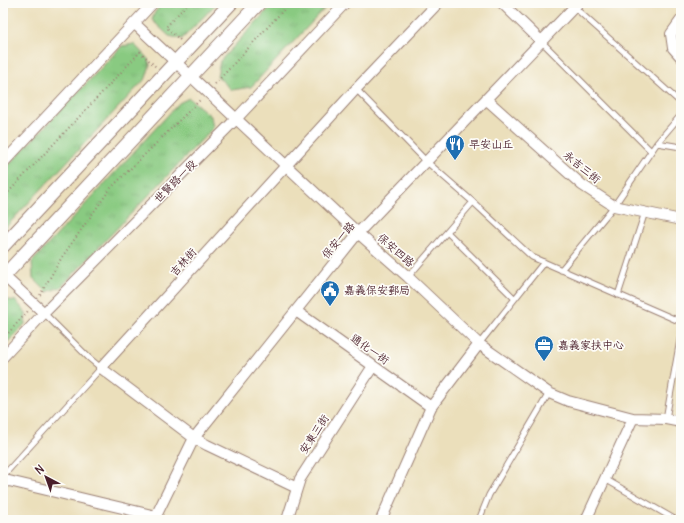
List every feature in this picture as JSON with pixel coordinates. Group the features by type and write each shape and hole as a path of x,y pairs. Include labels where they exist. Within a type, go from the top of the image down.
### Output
{"street":[{"path":"3,163 153,3"},
{"path":"3,246 231,3"},
{"path":"44,313 4,276 259,3"},
{"name":"世賢路一段","path":"3,357 44,313 236,119 344,3"},
{"name":"吉林街","path":"102,368 356,89 438,3"},
{"path":"502,3 541,41"},
{"name":"保安一路","path":"155,518 194,438 358,233 576,5"},
{"path":"681,20 671,34 673,48 681,57"},
{"name":"保安四路","path":"134,23 479,344 549,393 568,401 633,418 666,419 681,422"},
{"name":"永吉三街","path":"486,99 582,185 614,206 681,220"},
{"name":"通化一街","path":"296,311 431,407"},
{"path":"381,520 431,407 479,344"},
{"name":"安東三街","path":"287,520 300,479 373,366"},
{"path":"102,368 194,438 297,488"},
{"path":"586,520 633,418"},
{"path":"3,482 9,481 155,518"}],"lane":[{"path":"576,5 681,103"},
{"path":"541,41 651,151"},
{"path":"356,89 427,162 473,202 532,257 681,322"},
{"path":"560,270 614,206 651,151 681,116"},
{"path":"657,143 681,147"},
{"path":"408,277 473,202"},
{"path":"618,295 644,212"},
{"path":"447,232 514,298"},
{"path":"479,344 544,262"},
{"path":"3,476 102,368 89,358 44,313"},
{"path":"666,419 681,334"},
{"path":"479,520 489,495 549,393"},
{"path":"605,479 676,520"}],"path":[{"path":"182,42 166,27 188,3"},
{"path":"219,80 290,3"},
{"path":"3,198 140,52 156,67"},
{"path":"46,287 62,257 110,189 196,104"},
{"path":"3,338 26,313"}],"green space":[{"path":"163,3 217,3 182,39 169,36 152,20 155,12"},
{"path":"274,3 330,3 251,87 232,90 217,76 220,61"},
{"path":"134,44 148,59 150,65 146,78 3,230 3,171 122,46"},
{"path":"189,98 211,116 213,128 61,287 47,292 33,278 32,262 179,103"},
{"path":"3,299 16,301 26,313 25,324 3,347"}],"place":[{"name":"早安山丘","path":"455,161"},
{"name":"嘉義保安郵局","path":"330,307"},
{"name":"嘉義家扶中心","path":"544,362"}]}
